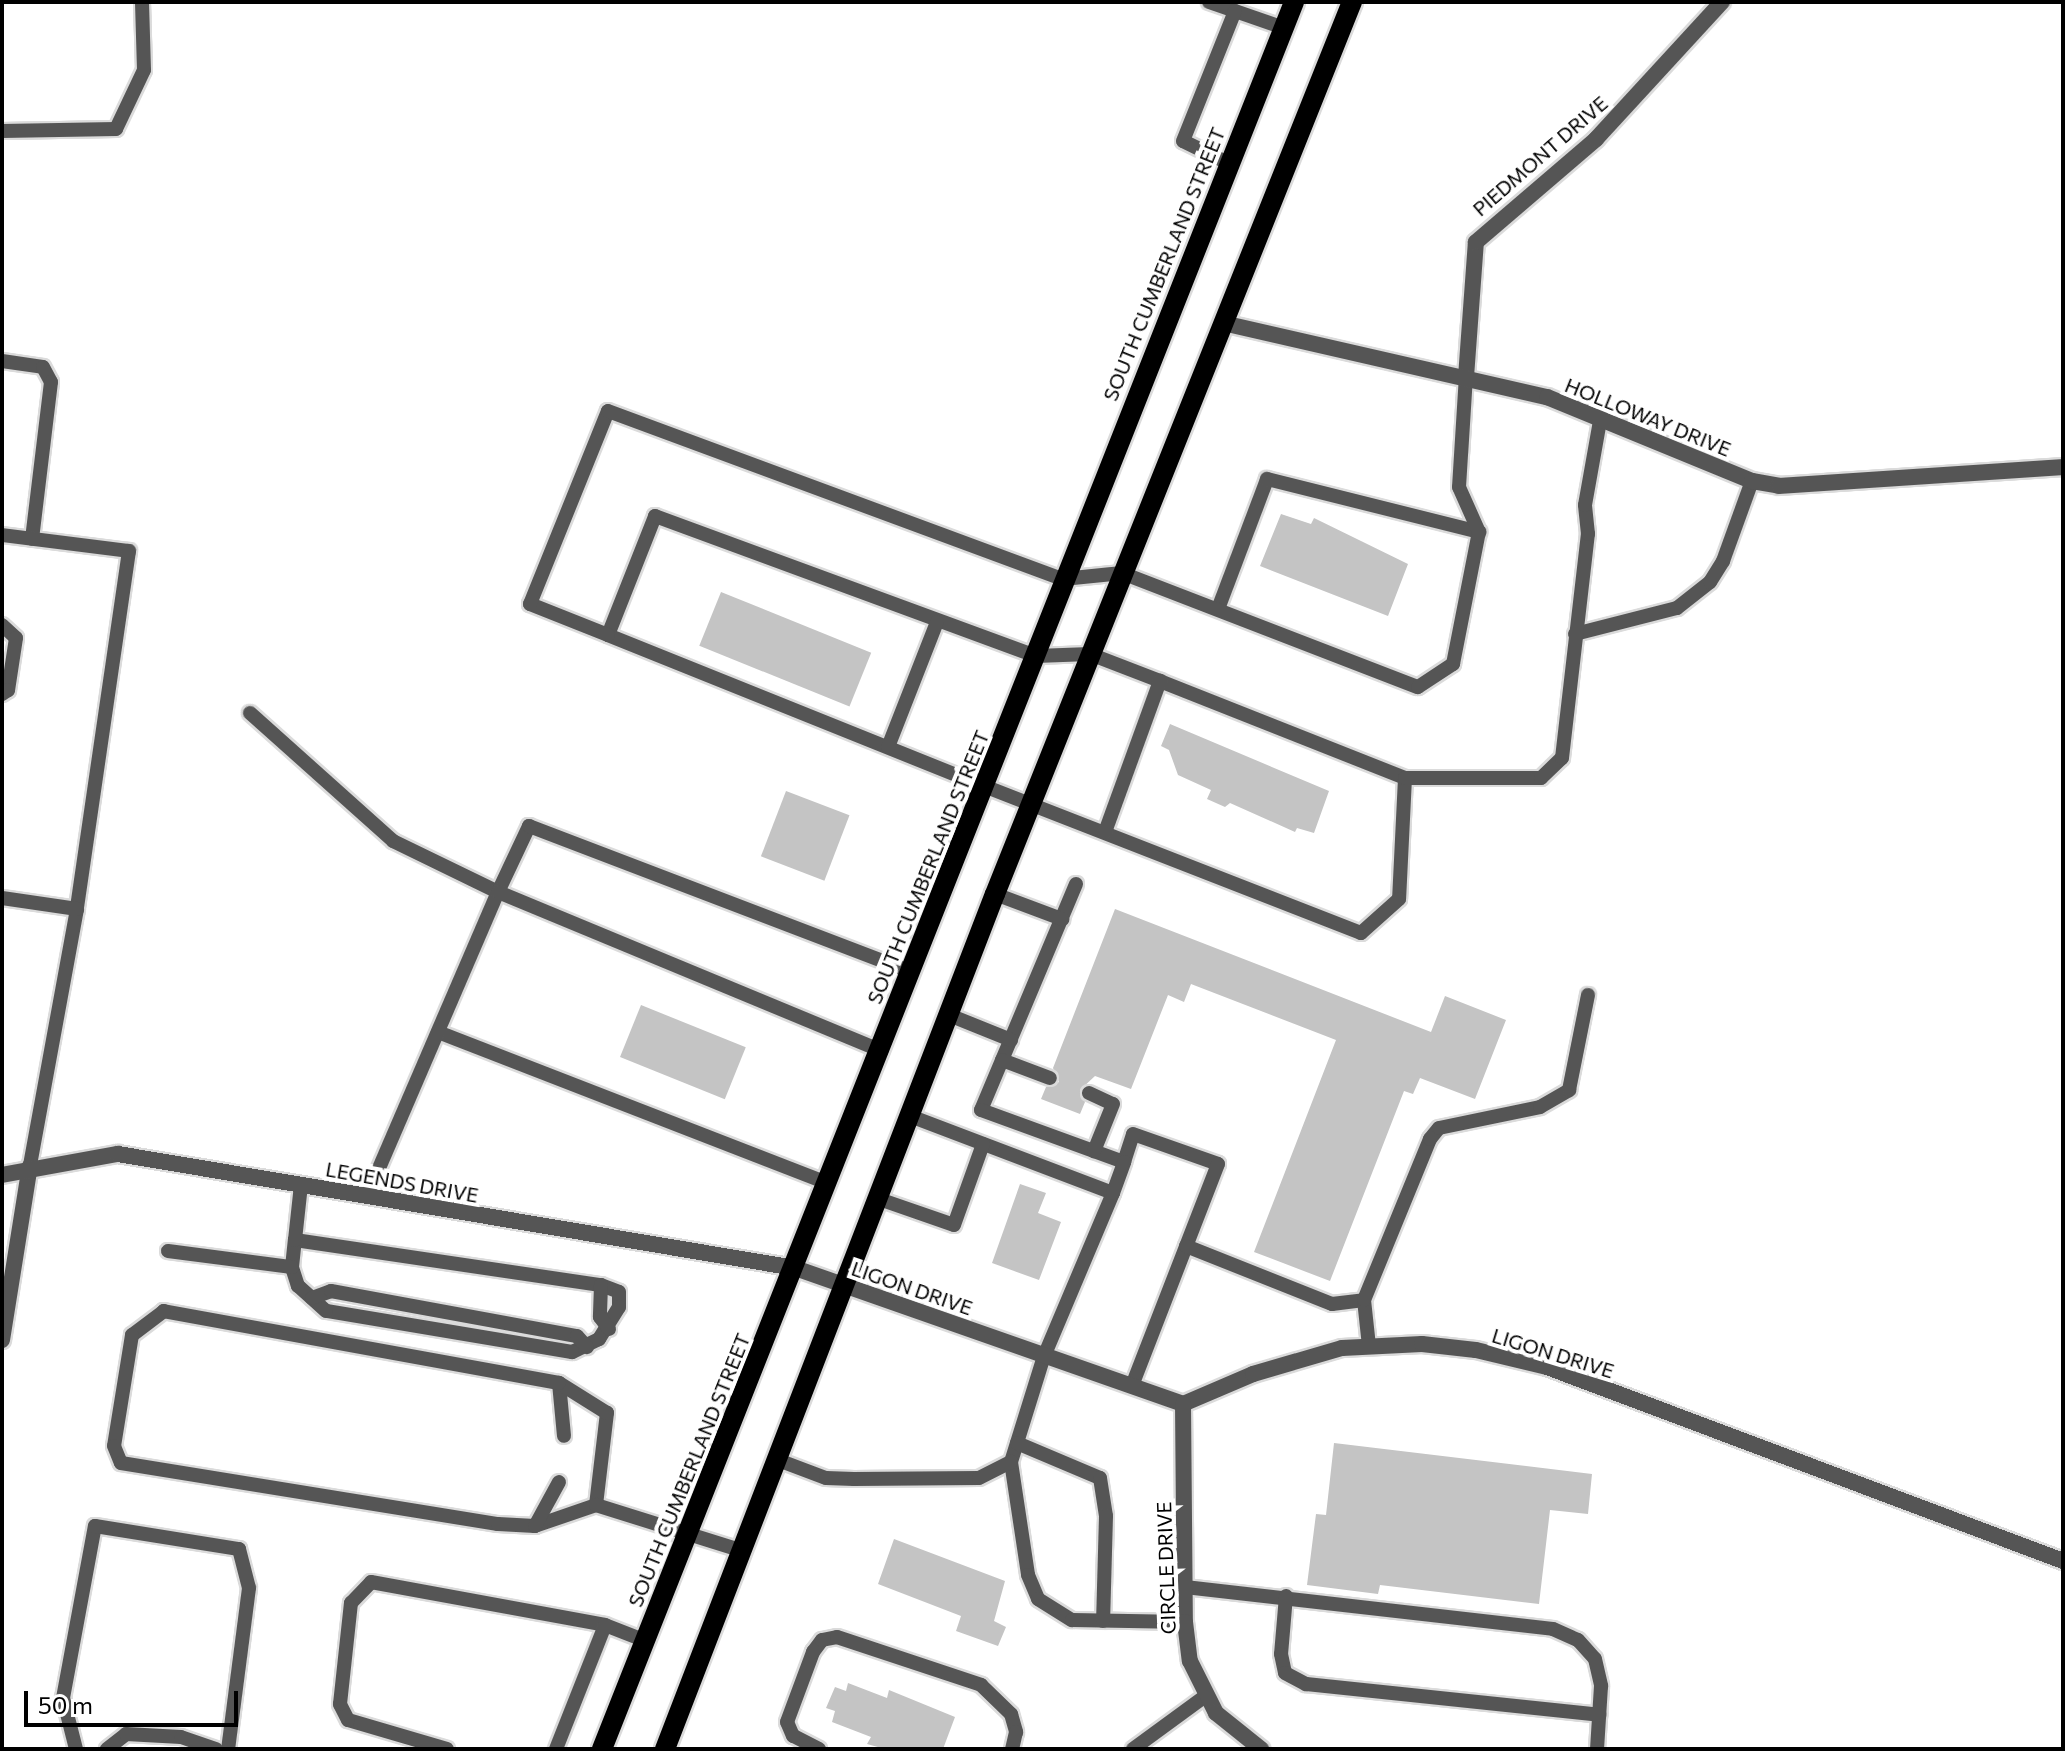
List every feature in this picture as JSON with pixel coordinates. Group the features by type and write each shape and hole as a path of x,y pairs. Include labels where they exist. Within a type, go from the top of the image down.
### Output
{"main road":[{"name":"SOUTH CUMBERLAND STREET","path":"602,1749 691,1534 986,787 1063,579 1294,2"},
{"path":"665,1749 995,894 1352,2"}],"street":[{"name":"PIEDMONT DRIVE","path":"1466,377 1476,242 1523,196 1596,139 1722,2"},
{"name":"HOLLOWAY DRIVE","path":"1223,323 1466,377 1601,415 1752,481 1834,485 2063,467"},
{"name":"LEGENDS DRIVE","path":"2,1175 30,1166 118,1154 795,1268"},
{"path":"2,1340 30,1166"},
{"name":"LIGON DRIVE","path":"795,1268 1183,1404 1296,1360 1369,1346 1436,1345 1547,1367 2063,1561"},
{"name":"CIRCLE DRIVE","path":"1183,1404 1185,1622 1190,1661 1204,1697 1230,1729 1261,1749"}],"lane":[{"path":"2,131 116,129 144,70 142,2"},
{"path":"1209,2 1284,28"},
{"path":"1230,164 1183,141 1235,11"},
{"path":"2,361 43,367 51,382 32,539"},
{"path":"1405,778 1399,899 1361,933 530,604 608,411 1063,579 1122,573 1418,687 1453,664 1479,532 1459,487 1466,377"},
{"path":"608,635 655,516 1036,656 1090,654 1405,778 1541,778 1562,758 1588,534 1585,505 1601,415"},
{"path":"1218,609 1267,479 1479,532"},
{"path":"1575,634 1677,608 1710,582 1723,561 1752,481"},
{"path":"2,535 129,551 77,909 30,1166"},
{"path":"888,747 937,622"},
{"path":"2,625 16,638 8,690 2,694"},
{"path":"1105,832 1160,681"},
{"path":"250,713 393,841 498,892 881,1051"},
{"path":"367,1196 529,826 912,972"},
{"path":"1076,884 981,1110 1124,1162"},
{"path":"995,894 1062,919"},
{"path":"2,898 77,909"},
{"path":"1369,1346 1364,1300 1430,1139 1439,1128 1540,1107 1569,1090 1588,995"},
{"path":"949,1015 1011,1040"},
{"path":"438,1032 828,1183"},
{"path":"1002,1060 1050,1078"},
{"path":"1089,1093 1113,1104 1094,1151"},
{"path":"910,1116 1113,1193"},
{"path":"1132,1386 1218,1164 1133,1134 1113,1193 1044,1356 1011,1462 1028,1575 1038,1599 1072,1620 1185,1622"},
{"path":"879,1199 954,1225 983,1144"},
{"path":"295,1240 601,1285 619,1292 609,1329 587,1347 572,1352 326,1311 298,1286 292,1267 301,1185"},
{"path":"1186,1246 1332,1304 1364,1300"},
{"path":"168,1251 292,1267"},
{"path":"596,1505 607,1413 559,1383 164,1311 132,1335 114,1446 121,1463 535,1526 596,1505 743,1551"},
{"path":"559,1383 564,1436"},
{"path":"1017,1443 1100,1478 1106,1516 1103,1621"},
{"path":"778,1460 826,1478 854,1479 979,1478 1011,1462"},
{"path":"535,1526 559,1482"},
{"path":"76,1749 63,1698 95,1526 239,1549 249,1588 228,1749"},
{"path":"447,1749 348,1720 340,1704 351,1603 371,1582 605,1625 646,1641"},
{"path":"1185,1587 1286,1596 1553,1629 1578,1640 1595,1659 1599,1715 1597,1749"},
{"path":"1286,1596 1281,1654 1285,1673 1306,1684 1599,1715"},
{"path":"556,1749 605,1625"},
{"path":"819,1749 793,1736 787,1722 813,1652 822,1640 837,1637 981,1685 1007,1705 1016,1732 1012,1749"},
{"path":"1133,1749 1204,1697"},
{"path":"107,1749 126,1734 181,1737 216,1749"}],"building":[{"path":"1281,514 1311,524 1314,518 1408,564 1388,616 1260,566"},
{"path":"721,592 871,653 849,706 699,646"},
{"path":"1170,724 1329,791 1314,833 1297,828 1295,832 1230,803 1225,807 1207,799 1211,790 1178,775 1169,750 1161,746"},
{"path":"786,791 849,815 824,881 761,856"},
{"path":"1115,909 1431,1032 1445,996 1506,1020 1475,1099 1420,1078 1413,1094 1404,1091 1330,1281 1254,1252 1336,1040 1191,984 1184,1002 1168,995 1131,1089 1095,1076 1080,1090 1085,1102 1080,1114 1041,1099 1046,1087 1059,1082 1053,1068"},
{"path":"641,1005 746,1047 725,1099 620,1057"},
{"path":"1020,1184 1046,1193 1038,1213 1061,1222 1039,1280 992,1263"},
{"path":"1334,1443 1592,1474 1588,1514 1550,1510 1539,1604 1380,1585 1378,1594 1307,1585 1316,1514 1326,1515"},
{"path":"894,1539 1005,1581 994,1621 1006,1627 998,1646 956,1631 961,1616 878,1584"},
{"path":"848,1683 887,1698 889,1690 955,1717 943,1749 885,1749 867,1744 871,1737 832,1722 835,1711 826,1708 835,1687 846,1691"}]}
